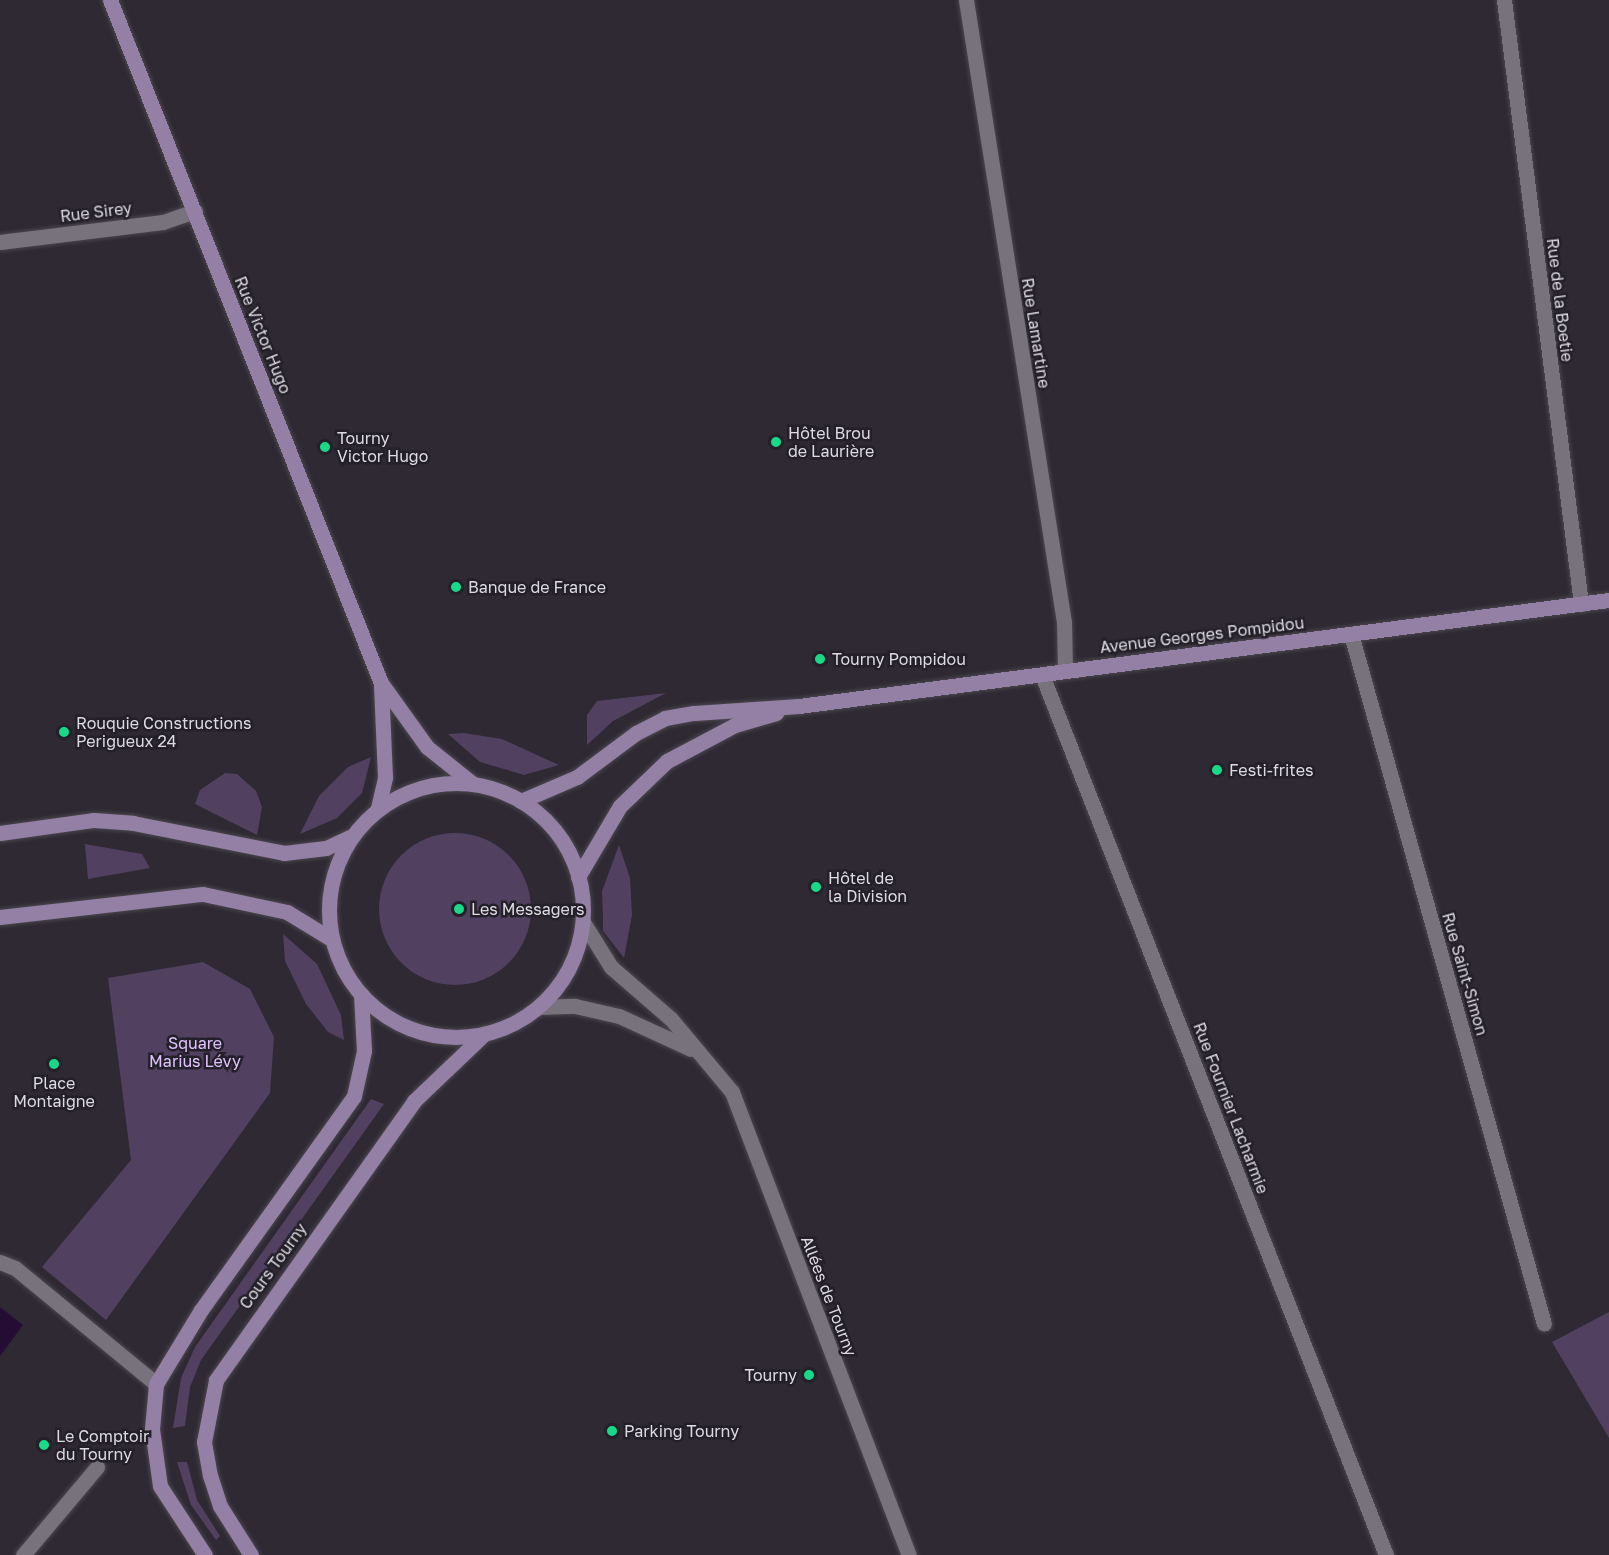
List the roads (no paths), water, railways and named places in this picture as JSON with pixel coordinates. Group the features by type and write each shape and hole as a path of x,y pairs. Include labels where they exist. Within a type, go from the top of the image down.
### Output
{"main road":[{"name":"Rue Victor Hugo","path":"110,0 381,683 428,747 472,783"},
{"name":"Avenue Georges Pompidou","path":"521,801 568,782 665,718 799,706 1609,600"},
{"name":"Rue Victor Hugo","path":"378,808 385,777 381,683"},
{"name":"Avenue Georges Pompidou","path":"579,877 620,806 667,761 735,725 799,706"},
{"path":"0,833 94,820 133,823 284,853 326,848 350,837 378,808 406,792 439,783 472,783 521,801 553,827 579,877 583,922 560,983 538,1007 484,1034 446,1037 414,1030 361,994 331,939 330,886 350,837"},
{"path":"0,917 203,894 280,909 331,939"},
{"name":"Cours Tourny","path":"205,1555 160,1486 152,1429 156,1384 201,1310 354,1096 364,1051 361,994"},
{"name":"Cours Tourny","path":"251,1555 220,1506 210,1476 204,1442 216,1380 414,1101 484,1034"}],"street":[{"name":"Rue Lamartine","path":"966,0 1064,622 1065,671"},
{"name":"Rue de la Boetie","path":"1504,0 1581,604"},
{"name":"Rue Sirey","path":"0,242 163,222 195,211"},
{"name":"Rue Saint-Simon","path":"1352,634 1544,1324"},
{"name":"Rue Fournier Lacharmie","path":"1042,675 1386,1555"},
{"name":"Allées de Tourny","path":"583,922 611,967 671,1019 732,1092 909,1555"},
{"name":"Allées de Tourny","path":"538,1007 575,1006 619,1016 704,1057"},
{"path":"0,1262 15,1268 156,1384"},
{"path":"23,1555 97,1467"}],"place":[{"name":"Hôtel Brou de Laurière","path":"776,442"},
{"name":"Tourny Victor Hugo","path":"325,447"},
{"name":"Banque de France","path":"456,587"},
{"name":"Tourny Pompidou","path":"820,659"},
{"name":"Rouquie Constructions Perigueux 24","path":"64,732"},
{"name":"Festi-frites","path":"1217,770"},
{"name":"Hôtel de la Division","path":"816,887"},
{"name":"Les Messagers","path":"459,909"},
{"name":"Place Montaigne","path":"54,1064"},
{"name":"Tourny","path":"809,1375"},
{"name":"Parking Tourny","path":"612,1431"},
{"name":"Le Comptoir du Tourny","path":"44,1445"}],"park label":[{"name":"Square Marius Lévy","path":"195,1052"}]}
